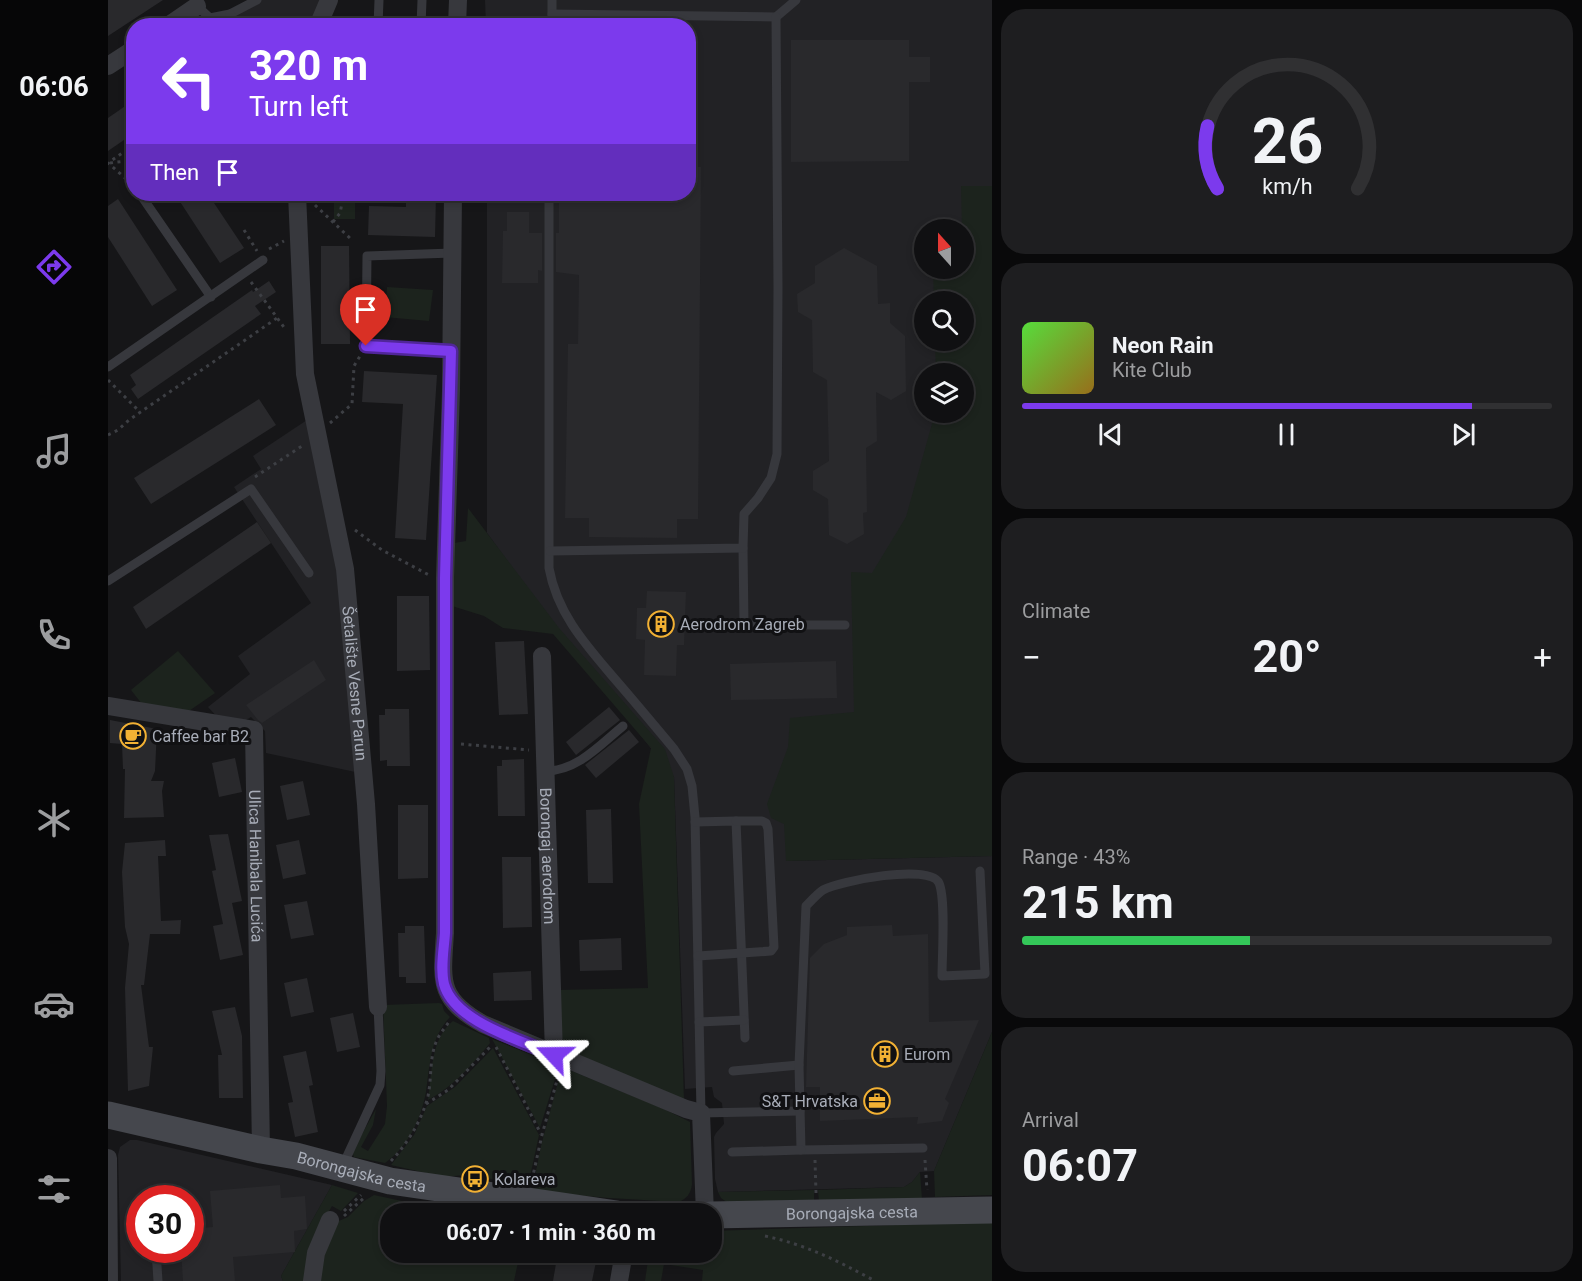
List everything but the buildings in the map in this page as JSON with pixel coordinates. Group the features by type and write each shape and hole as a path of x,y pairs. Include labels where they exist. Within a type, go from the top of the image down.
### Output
{"street":[{"path":"321,18 329,0"},
{"path":"457,18 458,0"},
{"path":"180,18 197,6"},
{"path":"108,66 126,54"},
{"name":"Šetalište Vesne Parun","path":"304,201 300,233 305,374 345,569 360,729 378,1007"},
{"path":"453,201 445,578 444,984 458,1007 483,1024 686,1109 701,1113 705,1203"},
{"name":"Borongaj aerodrom","path":"542,656 559,1057"},
{"name":"Ulica Hanibala Lucića","path":"108,706 254,730 261,1150"},
{"name":"Borongajska cesta","path":"108,1115 296,1156 390,1181 538,1203"},
{"path":"108,1158 109,1281"},
{"name":"Borongajska cesta","path":"722,1215 992,1210"},
{"path":"312,1281 316,1253 337,1216"},
{"path":"620,1281 622,1263"}],"lane":[{"path":"197,6 210,18 230,14 257,0"},
{"path":"378,18 379,0"},
{"path":"421,18 422,0"},
{"path":"552,0 552,18"},
{"path":"552,14 776,17 796,0"},
{"path":"230,14 232,18"},
{"path":"776,17 777,454 771,478 744,514 744,625 844,625"},
{"path":"145,201 211,297"},
{"path":"549,201 549,568 552,587 576,633 674,749 687,769 692,786 695,822 701,1113 801,1111"},
{"path":"451,351 366,346 367,256 452,253"},
{"path":"108,367 245,274 261,257"},
{"path":"108,581 251,489 309,573"},
{"path":"550,551 743,548"},
{"path":"546,771 559,771 577,763 623,726"},
{"path":"736,821 745,1038"},
{"path":"695,822 762,821 766,823 774,946 771,951 698,956"},
{"path":"801,1150 799,1065 806,906 822,891 849,880 921,873 939,883 942,903 942,976 985,974 980,871"},
{"name":"Šetalište Vesne Parun","path":"341,1168 380,1084 378,1007"},
{"path":"699,1022 744,1020"},
{"path":"734,1071 799,1065"},
{"path":"732,1152 923,1148"},
{"path":"157,1263 158,1281"}],"path":[{"path":"108,163 126,151"},
{"path":"108,163 126,161"},
{"path":"108,163 126,178"},
{"path":"309,201 353,241"},
{"path":"333,222 340,213 343,201"},
{"path":"244,230 261,257 300,233"},
{"path":"245,274 305,355"},
{"path":"108,435 278,318"},
{"path":"108,380 140,412"},
{"path":"335,515 382,550 431,576 445,578"},
{"path":"444,742 545,751"},
{"path":"386,1166 405,1146 424,1105 428,1096 436,1041 458,1007"},
{"path":"424,1105 448,1090 494,1044 542,1135"},
{"path":"531,1184 560,1067 559,1057"},
{"path":"923,1148 927,1191"},
{"path":"815,1150 817,1197"},
{"path":"337,1216 346,1216 364,1198 366,1189"},
{"path":"337,1216 359,1197"},
{"path":"749,1214 751,1227 755,1234 796,1243 847,1265 875,1281"}],"shaded area":[{"path":"253,0 324,0 315,18 231,18 229,12"},
{"path":"485,0 992,0 992,807 786,861 992,856 992,1032 934,1171 920,1172 912,1182 904,1187 718,1192 715,1179 714,1137 724,1124 722,1103 714,1097 712,1087 685,1089 674,777 574,652 487,533 487,201 696,201 696,18 486,18"},
{"path":"961,186 992,186 992,856 786,861 784,824 771,818 767,804 788,747 790,718 854,712 851,572 872,573 906,517 932,423 974,423 974,363 936,363 935,351 974,351 974,291 934,291 933,279 974,279 974,219 962,219"},
{"path":"334,201 355,201 355,219 334,219"},
{"path":"387,287 433,290 429,321 385,317"},
{"path":"310,418 340,565 360,773 266,753 265,731 251,717 241,723 220,720 208,707 250,674 238,656 311,603 234,487 261,469 253,456"},
{"path":"468,508 559,628 665,749 674,777 684,1101 567,1053 563,1047 557,990 648,988 639,804 651,748 553,634 503,628 484,616 452,606 454,543 466,541"},
{"path":"178,651 215,693 186,713 142,704 131,690"},
{"path":"439,1003 450,1017 443,1025 435,1043 424,1102 412,1132 407,1141 385,1163 354,1157 352,1152 376,1109 373,1125 361,1147 368,1151 385,1124 387,1106 383,1005"},
{"path":"453,1021 489,1038 490,1043 454,1082 428,1100 436,1047 445,1029"},
{"path":"992,1032 992,1195 935,1197 934,1171"},
{"path":"492,1039 559,1066 540,1128"},
{"path":"493,1048 539,1135 527,1191 492,1179 465,1175 443,1177 391,1165 414,1135 427,1106 455,1087"},
{"path":"562,1067 662,1108 690,1122 692,1184 690,1193 686,1197 678,1202 532,1191 541,1146"},
{"path":"130,1140 137,1140 332,1185 281,1276 283,1281 121,1281 118,1155 120,1147"},
{"path":"920,1172 922,1199 819,1202 818,1190 904,1187 912,1182"},
{"path":"332,1185 358,1193 341,1211 332,1206 320,1226 307,1281 283,1281 281,1276"},
{"path":"814,1190 814,1201 728,1203 721,1198 718,1192"},
{"path":"374,1195 411,1203 380,1203 380,1263 518,1263 514,1281 318,1281 319,1270 334,1223 348,1217 364,1201"},
{"path":"992,1222 992,1281 702,1281 703,1270 664,1264 661,1281 645,1281 648,1263 722,1263 722,1231"}],"place":[{"name":"Aerodrom Zagreb","path":"661,624"},
{"name":"Caffee bar B2","path":"133,736"},
{"name":"Eurom","path":"885,1054"},
{"name":"S&T Hrvatska","path":"877,1101"},
{"name":"Kolareva","path":"475,1179"}],"route":[{"path":"366,346 451,351 445,578 444,984 453,1003 464,1013 483,1024 554,1055"}]}
